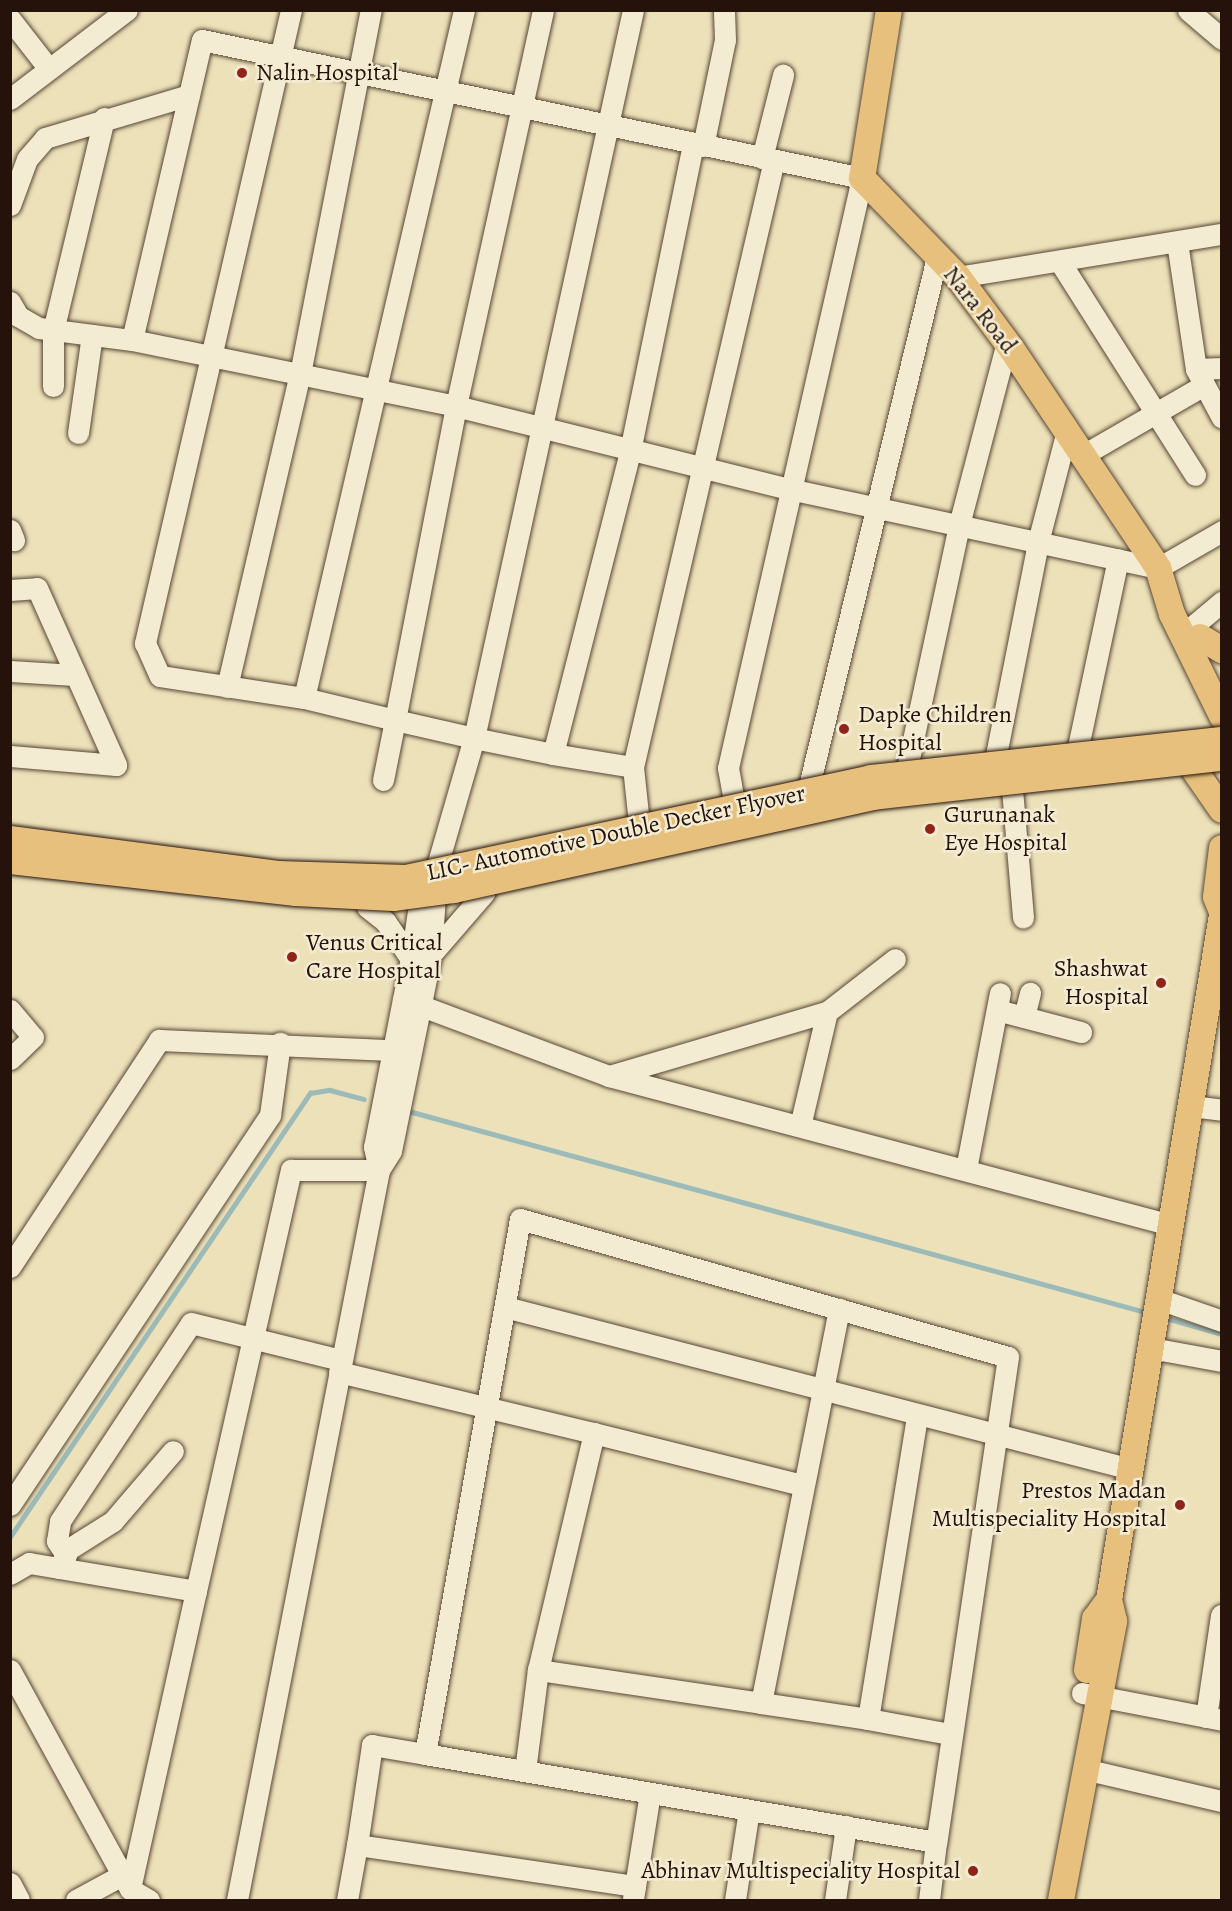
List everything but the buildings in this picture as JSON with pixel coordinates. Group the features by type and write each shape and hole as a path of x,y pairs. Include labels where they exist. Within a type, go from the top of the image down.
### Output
{"main road":[{"path":"862,178 889,10"},
{"name":"Nara Road","path":"862,178 958,277 1007,342 1158,568 1170,598"},
{"path":"1170,598 1205,637 1221,677"},
{"path":"1170,598 1172,615 1221,716"},
{"path":"10,833 259,865 426,868 808,786 907,768 996,755 1221,734"},
{"name":"LIC- Automotive Double Decker Flyover","path":"10,839 278,874 406,878 871,778 1221,740"},
{"name":"LIC- Automotive Double Decker Flyover","path":"10,861 296,893 393,898 454,890 873,797 1221,758"},
{"path":"10,867 367,907 428,902 484,893 740,836 916,800 1221,768"},
{"path":"1195,771 1221,810"},
{"path":"1048,1900 1090,1695 1114,1621 1109,1600 1221,913 1216,897 1221,848"},
{"path":"1060,1900 1084,1769 1090,1695"}],"street":[{"path":"10,99 127,10"},
{"path":"291,10 145,643 160,676 304,698 474,738 633,767"},
{"path":"227,687 300,374 370,10"},
{"path":"304,698 378,392 464,10"},
{"path":"383,780 456,406 543,10"},
{"path":"237,1900 379,1170 391,1151 428,902 426,868 474,738 545,430 633,10"},
{"path":"554,754 630,451 698,145 725,40 724,10"},
{"path":"1189,11 1220,31"},
{"path":"10,19 49,69"},
{"path":"132,340 202,40 862,178 794,490 729,768 740,836"},
{"path":"639,823 633,767 706,466 783,75"},
{"path":"10,205 27,159 45,138 104,118 189,95"},
{"path":"53,386 53,331 104,118"},
{"path":"958,277 1221,234"},
{"path":"1177,242 1200,377 1221,418"},
{"path":"808,786 880,508 937,257"},
{"path":"1060,262 1195,476"},
{"path":"10,302 18,316 53,331 132,340 378,392 456,406 630,451 706,466 794,490 1158,568 1219,539"},
{"path":"78,433 92,335"},
{"path":"907,768 959,525 1007,342"},
{"path":"1083,455 1156,413 1200,377 1221,368"},
{"path":"996,755 1038,542 1066,431"},
{"path":"1078,747 1118,559"},
{"path":"10,590 37,588 116,765 10,756"},
{"path":"1205,637 1221,602"},
{"path":"10,671 75,675"},
{"path":"1011,789 1023,918"},
{"path":"421,956 484,893"},
{"path":"367,907 421,956"},
{"path":"609,1076 827,1012 895,960"},
{"path":"1024,1017 1030,993"},
{"path":"966,1169 999,1001 1024,1017 1081,1032"},
{"path":"379,1170 374,1147 392,1050 412,1004"},
{"path":"412,1004 609,1076 1171,1225"},
{"path":"10,1010 33,1037 10,1059"},
{"path":"800,1126 827,1012"},
{"path":"10,1267 159,1040 280,1043 392,1050"},
{"path":"10,1505 270,1115 280,1043"},
{"path":"1191,1106 1221,1110"},
{"path":"126,1882 196,1591 291,1170 379,1170"},
{"path":"425,1754 520,1219 1008,1357 950,1734 929,1900"},
{"path":"1159,1300 1221,1321"},
{"path":"504,1307 996,1438 1131,1469"},
{"path":"761,1703 820,1391 839,1309"},
{"path":"62,1560 57,1541 60,1521 191,1323 200,1321 253,1342 487,1407 802,1485"},
{"path":"1153,1339 1221,1361"},
{"path":"868,1719 917,1417"},
{"path":"525,1771 538,1670 594,1433"},
{"path":"62,1560 113,1521 173,1451"},
{"path":"10,1574 29,1563 62,1560 196,1591"},
{"path":"1090,1695 1214,1718 1221,1614"},
{"path":"10,1670 126,1882 149,1900"},
{"path":"538,1670 868,1719 950,1734"},
{"path":"347,1900 372,1745 936,1842"},
{"path":"1084,1769 1221,1801"},
{"path":"357,1845 634,1893 650,1793"},
{"path":"735,1900 748,1810"},
{"path":"835,1900 846,1826"},
{"path":"76,1900 126,1882"},
{"path":"10,1883 19,1900"}],"waterway":[{"path":"10,1537 310,1093 330,1090 364,1099"},
{"path":"405,1110 1149,1313"},
{"path":"1163,1317 1222,1334"}],"railway":[{"path":"10,844 338,885 417,881 883,780 1222,744"}],"place":[{"name":"Nalin Hospital","path":"242,73"},
{"name":"Dapke Children Hospital","path":"844,729"},
{"name":"Gurunanak Eye Hospital","path":"930,829"},
{"name":"Venus Critical Care Hospital","path":"292,957"},
{"name":"Shashwat Hospital","path":"1161,983"},
{"name":"Prestos Madan Multispeciality Hospital","path":"1180,1505"},
{"name":"Abhinav Multispeciality Hospital","path":"973,1871"}]}
